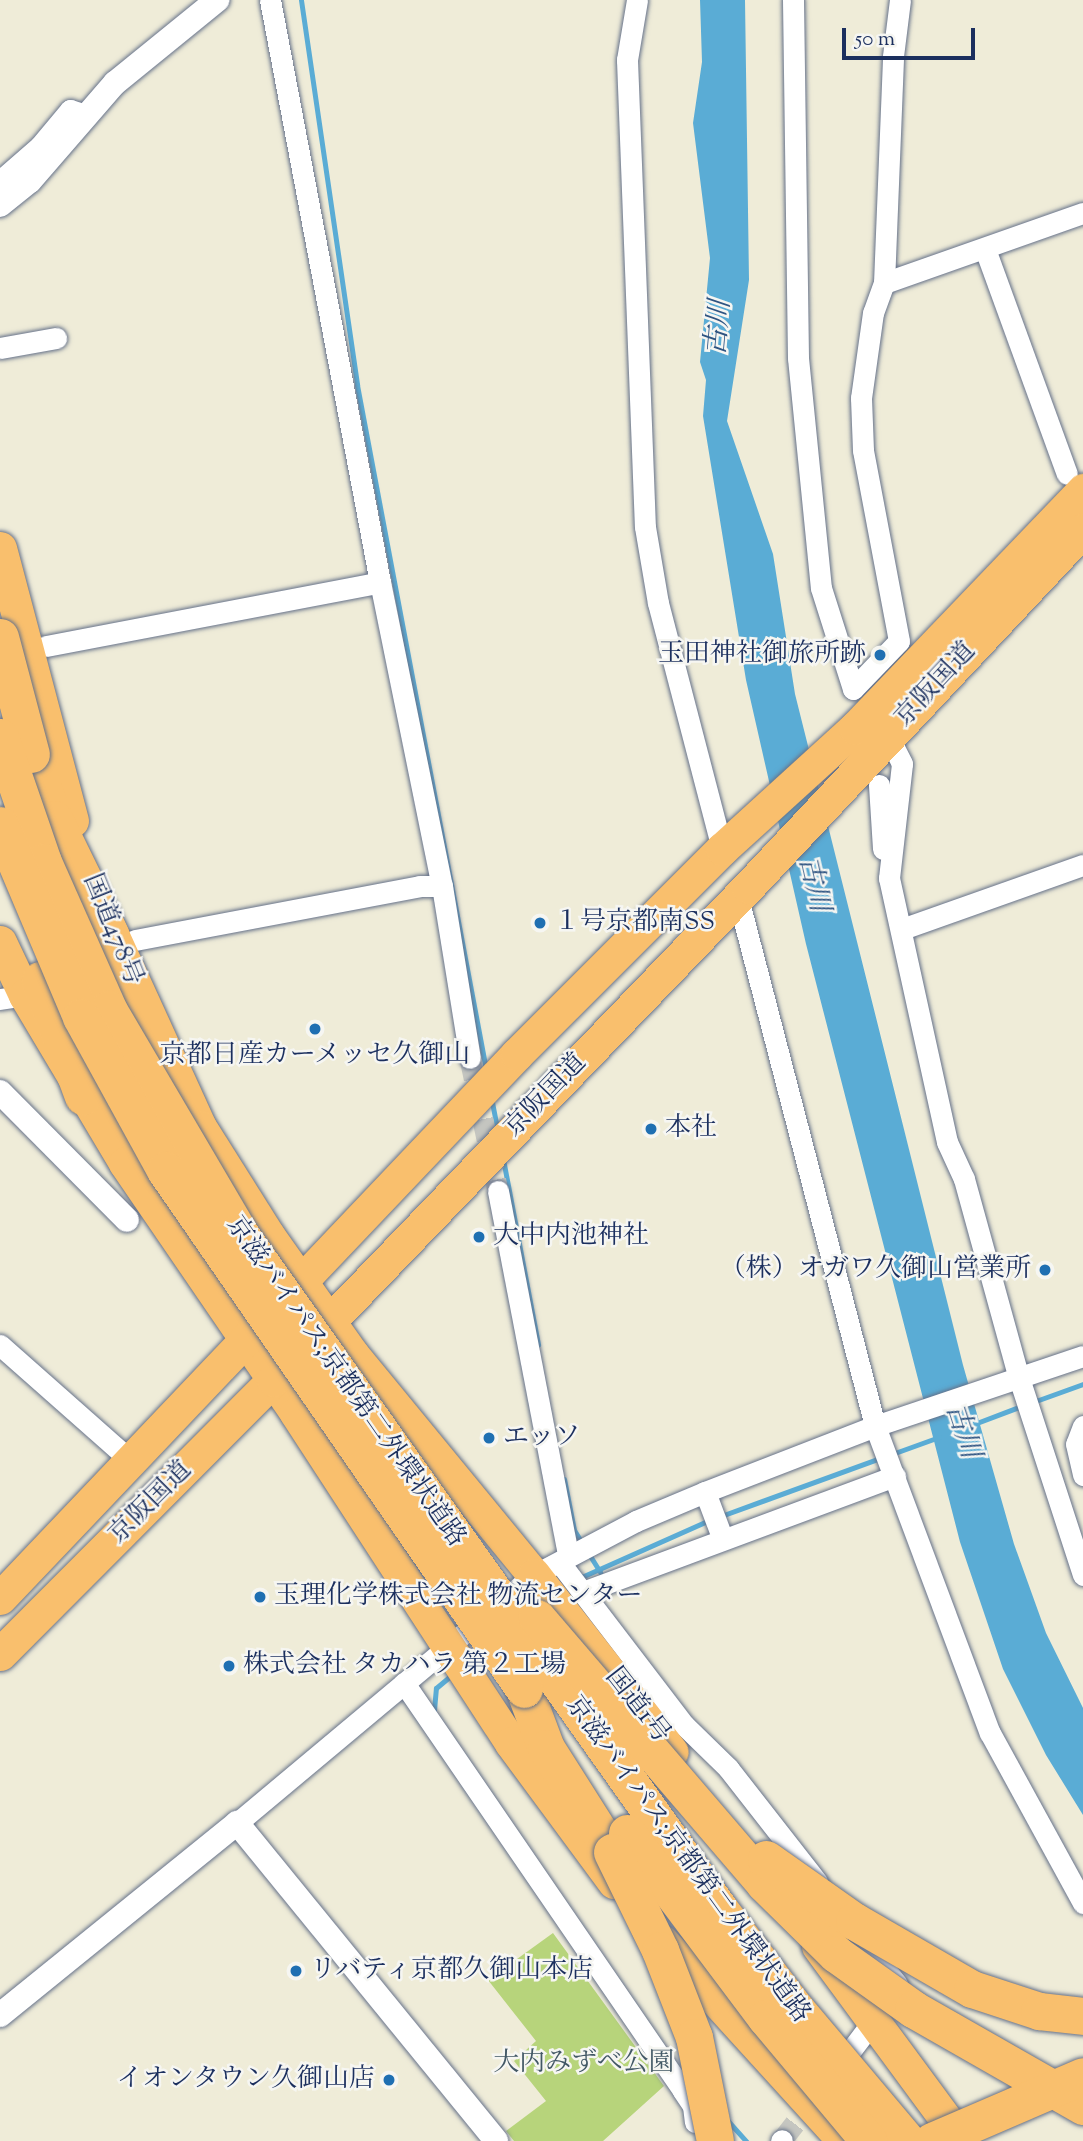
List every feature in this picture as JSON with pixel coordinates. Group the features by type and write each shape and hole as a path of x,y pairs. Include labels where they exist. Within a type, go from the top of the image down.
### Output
{"highway":[{"name":"京阪国道","path":"0,1598 300,1281 728,844 855,728 934,644 1075,482"},
{"name":"京阪国道","path":"0,1654 273,1380 317,1326 468,1176 743,892 871,773 888,736 1083,530"},
{"name":"国道478号","path":"0,548 38,655 69,814 200,1127 300,1281"},
{"path":"0,637 32,754 54,820 123,938"},
{"name":"京滋バイパス;京都第二外環状道路","path":"0,737 43,862 108,1009 191,1157 317,1326 720,1910 790,2002 907,2141"},
{"name":"京滋バイパス;京都第二外環状道路","path":"0,825 81,1017 165,1170 524,1689 705,1938 869,2141"},
{"path":"0,877 22,991"},
{"path":"0,942 22,991 83,1096 273,1380 447,1648 617,1886 696,1984 844,2141"},
{"name":"国道1号","path":"300,1281 317,1326 554,1565 779,1892 962,2141"},
{"path":"317,1326 655,1756 764,1883 836,1954 913,2009 1083,2106"},
{"path":"524,1689 546,1748 577,1793 634,1894 693,2011 737,2141"},
{"path":"655,1756 761,1856 897,1948 1004,2002 1083,2017"},
{"path":"634,1894 694,2037 715,2141"},
{"path":"932,2141 1083,2076"}],"street":[{"path":"0,205 30,180 86,115 146,55 217,0"},
{"path":"270,0 380,582 442,886 470,1058"},
{"path":"637,0 627,60 645,527 658,603 728,844"},
{"path":"793,0 799,358 822,575 821,588 853,689 899,641"},
{"path":"899,641 863,450 864,359 884,283 892,56 900,0"},
{"path":"0,181 40,146 69,110 86,115"},
{"path":"884,283 1083,213"},
{"path":"985,249 1075,482"},
{"path":"0,348 55,338"},
{"path":"822,575 834,585 855,678"},
{"path":"38,655 122,646 121,632 380,582"},
{"path":"899,641 934,644"},
{"path":"888,736 902,764 889,878"},
{"path":"871,773 885,827 883,862 902,929 947,1142 964,1179 1016,1379 1083,1575"},
{"path":"902,929 1083,866"},
{"path":"123,938 195,918 205,928 420,886 442,886"},
{"path":"743,892 895,1476 990,1733 1083,1903"},
{"path":"0,1092 127,1220"},
{"path":"468,1176 486,1189 510,1246"},
{"path":"498,1191 510,1246 554,1565 583,1592 684,1725 728,1768 899,1987 893,1994"},
{"path":"0,1345 130,1460"},
{"path":"0,2015 447,1648 554,1565 705,1492 880,1425 1083,1356"},
{"path":"1083,1426 1076,1444 1083,1475"},
{"path":"583,1592 722,1537 895,1476"},
{"path":"705,1492 722,1537"},
{"path":"404,1683 693,2106 697,2141"},
{"path":"237,1823 496,2141"},
{"path":"839,2066 867,2029"}],"green space":[{"name":"大内みずべ公園","path":"553,1933 664,2086 603,2141 514,2141 506,2131 546,2101 514,2061 536,2041 488,1980"}],"water":[{"name":"古川","path":"700,0 745,0 749,280 727,421 773,554 795,694 963,1365 1014,1544 1046,1633 1083,1708 1083,1815 1046,1755 1003,1669 960,1542 806,944 746,680 703,416 706,380 700,362 710,258 693,123 702,62"}],"waterway":[{"path":"301,0 357,385 486,1070"},
{"path":"491,1097 497,1129"},
{"path":"503,1159 538,1345"},
{"path":"1033,1402 1083,1384"},
{"name":"古川","path":"974,1424 1024,1405"},
{"name":"古川","path":"892,1454 939,1437"},
{"path":"721,1516 883,1457"},
{"path":"564,1479 574,1530 582,1543"},
{"path":"577,1579 712,1519"},
{"path":"587,1551 600,1572"},
{"path":"434,1710 436,1688 454,1673"},
{"path":"728,2121 746,2141"}],"tunnel":[{"path":"470,1058 498,1191"},
{"path":"782,2140 817,2095"}],"place":[{"name":"玉田神社御旅所跡","path":"880,655"},
{"name":"１号京都南SS","path":"540,923"},
{"name":"京都日産カーメッセ久御山","path":"315,1029"},
{"name":"本社","path":"651,1129"},
{"name":"大中内池神社","path":"479,1237"},
{"name":"（株）オガワ久御山営業所","path":"1045,1270"},
{"name":"エッソ","path":"489,1438"},
{"name":"玉理化学株式会社 物流センター","path":"260,1597"},
{"name":"株式会社 タカハラ 第２工場","path":"229,1666"},
{"name":"リバティ京都久御山本店","path":"296,1971"},
{"name":"イオンタウン久御山店","path":"389,2080"}]}
